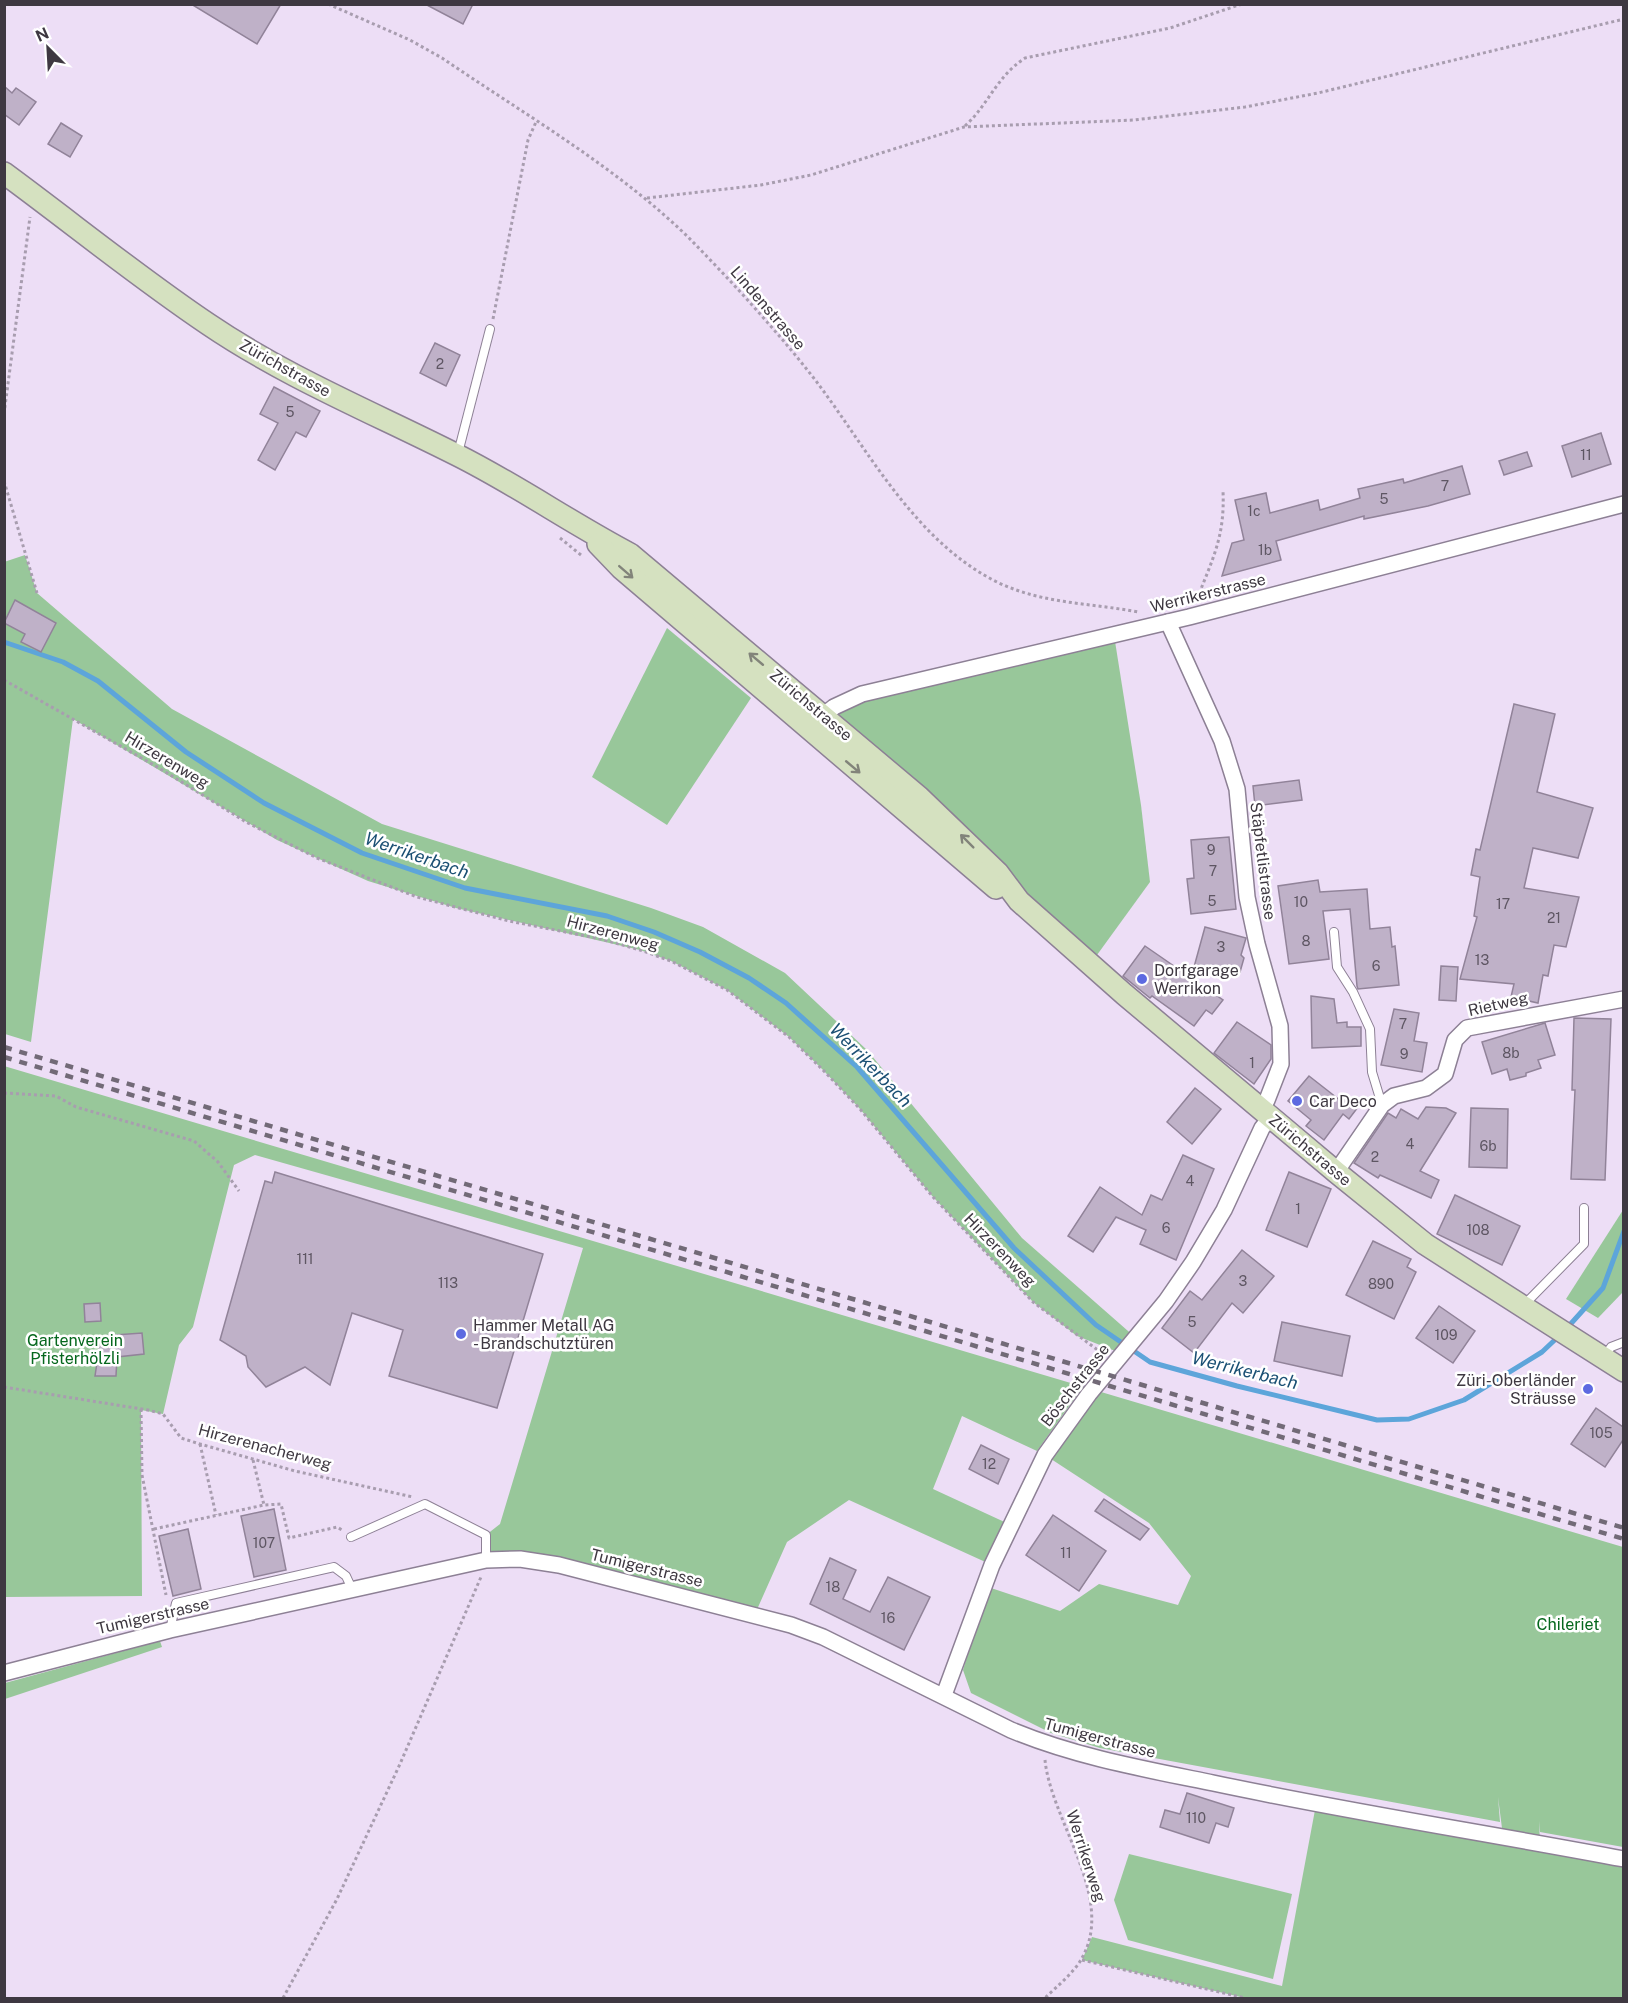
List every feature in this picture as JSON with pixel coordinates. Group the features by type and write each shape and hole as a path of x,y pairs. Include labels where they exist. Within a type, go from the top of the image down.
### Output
{"main road":[{"name":"Zürichstrasse","path":"4,173 218,330 267,361 458,455 529,494 585,530 621,568 816,722 999,891 1019,901 1336,1172 1425,1244 1623,1371"}],"street":[{"name":"Werrikerstrasse","path":"816,722 862,694 1189,617 1623,504"},
{"name":"Stäpfetlistrasse","path":"1168,622 1222,741 1237,789 1247,897 1257,944 1280,1026 1281,1065 1268,1100 1266,1113"},
{"name":"Rietweg","path":"1382,1105 1394,1096 1426,1088 1445,1074 1455,1040 1467,1028 1623,999"},
{"path":"1336,1172 1382,1105"},
{"name":"Böschstrasse","path":"944,1695 992,1566 1045,1455 1193,1262 1224,1210 1262,1128 1266,1113"},
{"name":"Tumigerstrasse","path":"4,1673 171,1623 352,1589 486,1560 520,1560 559,1565 755,1614 824,1637 1043,1743 1094,1758 1316,1805 1623,1858"}],"lane":[{"path":"458,455 490,329"},
{"path":"1334,932 1337,967 1353,992 1370,1029 1372,1072 1382,1105"},
{"path":"1523,1306 1584,1244 1584,1208"},
{"path":"1604,1359 1611,1347 1623,1342"},
{"path":"351,1537 425,1504 486,1535 486,1560"},
{"path":"171,1623 176,1604 334,1567 346,1576 352,1589"}],"path":[{"name":"Lindenstrasse","path":"328,4 410,40 536,122 646,198 727,278 813,378 915,515 961,560 998,582 1034,596 1133,611 1168,622"},
{"path":"964,127 980,112 1007,69 1025,58 1170,28 1242,4"},
{"path":"646,198 750,187 810,175 964,127 1134,120 1245,107 1318,93 1623,19"},
{"path":"490,329 528,140 536,122"},
{"path":"4,414 27,228"},
{"path":"4,481 37,593"},
{"path":"1189,617 1220,538 1224,520 1223,491"},
{"path":"558,537 586,559"},
{"name":"Hirzerenweg","path":"4,680 159,768 257,828 316,858 417,897 509,921 601,939 640,950 670,961 727,990 789,1037 823,1070 860,1109 933,1197 1033,1302 1077,1336 1120,1357"},
{"path":"4,1093 56,1096 76,1107 194,1141 218,1162 239,1191"},
{"name":"Hirzerenacherweg","path":"4,1387 163,1414 181,1438 252,1460 408,1495 425,1504"},
{"path":"141,1409 142,1474 154,1529"},
{"path":"200,1444 216,1515"},
{"path":"252,1460 264,1505"},
{"path":"171,1623 151,1529 264,1505 281,1504 289,1538 338,1527 351,1537"},
{"path":"283,1998 337,1899 400,1764 479,1585 486,1560"},
{"name":"Werrikerweg","path":"1043,1743 1047,1780 1085,1880 1092,1912 1092,1937 1082,1960 1045,1998"},
{"path":"1082,1960 1245,1998"}],"green space":[{"path":"25,555 37,593 172,709 382,824 651,908 703,927 785,973 867,1050 1022,1238 1136,1338 1123,1354 1077,1336 1033,1302 933,1197 860,1109 823,1070 789,1037 727,990 671,961 640,950 456,908 368,881 277,840 73,719 31,1042 5,1034 4,562"},
{"path":"667,628 751,698 667,825 592,777"},
{"path":"1114,635 1141,805 1150,882 1089,966 823,715 834,707"},
{"path":"4,1066 1623,1547 1623,1847 1540,1832 1539,1821 1540,1843 1503,1836 1498,1797 1500,1822 1100,1748 1051,1733 971,1693 963,1670 988,1587 1060,1611 1099,1584 1178,1605 1191,1576 1149,1523 1051,1459 1089,1394 1079,1392 1037,1451 962,1416 933,1489 1011,1525 992,1565 849,1500 787,1542 755,1614 559,1565 486,1560 486,1535 500,1524 583,1248 255,1155 234,1165 193,1327 179,1345 163,1414 141,1410 142,1596 5,1597"},
{"path":"1623,1210 1623,1292 1598,1318 1566,1299"},
{"path":"160,1641 162,1647 5,1699 5,1683"},
{"path":"1315,1810 1623,1866 1623,1998 1245,1998 1082,1960 1092,1937 1282,1986"},
{"path":"1129,1854 1292,1894 1273,1979 1128,1940 1114,1900"}],"building":[{"path":"191,4 281,4 257,44"},
{"path":"425,4 473,4 463,24"},
{"path":"4,86 12,93 16,88 36,102 19,125 4,114"},
{"path":"61,123 82,136 70,157 48,144"},
{"path":"435,343 460,355 446,386 420,373"},
{"path":"274,387 320,411 306,437 296,432 275,470 258,460 278,423 260,414"},
{"path":"1601,433 1611,464 1572,477 1562,446"},
{"path":"1527,452 1532,466 1504,475 1499,461"},
{"path":"1462,466 1470,494 1428,506 1364,519 1364,516 1276,541 1281,560 1222,576 1232,543 1244,540 1235,500 1266,493 1270,513 1318,500 1320,510 1360,498 1358,489 1403,479 1404,483"},
{"path":"15,600 56,623 41,652 21,642 25,634 4,623"},
{"path":"1514,704 1555,714 1537,792 1593,808 1578,858 1533,848 1524,888 1579,897 1566,947 1554,945 1548,976 1543,975 1538,1003 1511,997 1514,984 1460,979 1477,917 1474,916 1480,877 1471,875 1476,849 1480,850"},
{"path":"1299,780 1302,800 1255,806 1253,786"},
{"path":"1229,837 1236,909 1191,914 1187,879 1194,878 1191,840"},
{"path":"1318,880 1320,892 1367,889 1370,929 1390,927 1392,947 1395,946 1399,985 1358,989 1350,909 1323,911 1329,959 1289,964 1278,886"},
{"path":"1205,927 1246,938 1241,955 1244,958 1240,972 1220,975 1194,967"},
{"path":"1145,946 1223,1000 1212,1014 1206,1010 1194,1026 1152,996 1150,998 1123,976"},
{"path":"1441,966 1458,967 1456,1001 1439,1000"},
{"path":"1311,996 1334,999 1337,1023 1347,1022 1347,1027 1361,1027 1361,1046 1312,1048"},
{"path":"1394,1009 1419,1013 1414,1041 1427,1043 1422,1072 1381,1065"},
{"path":"1574,1018 1611,1019 1605,1180 1571,1179 1575,1090 1572,1090"},
{"path":"1237,1022 1271,1045 1271,1059 1254,1084 1214,1053"},
{"path":"1545,1023 1555,1055 1538,1060 1541,1068 1526,1073 1526,1076 1510,1080 1507,1069 1492,1074 1482,1042"},
{"path":"1309,1076 1341,1101 1345,1096 1358,1107 1349,1119 1343,1114 1324,1140 1306,1126 1311,1120 1288,1101"},
{"path":"1195,1088 1221,1109 1192,1144 1167,1122"},
{"path":"1426,1107 1446,1108 1456,1113 1420,1171 1439,1180 1431,1198 1380,1175 1378,1178 1354,1163 1388,1113 1396,1118 1401,1109 1418,1119"},
{"path":"1471,1108 1508,1109 1507,1168 1469,1167"},
{"path":"1183,1155 1214,1169 1176,1260 1140,1244 1146,1230 1116,1217 1093,1252 1068,1236 1100,1187 1142,1215 1151,1195 1162,1200"},
{"path":"275,1172 543,1254 497,1408 389,1376 403,1330 352,1313 330,1385 305,1367 266,1387 248,1367 246,1356 220,1340 265,1181 272,1183"},
{"path":"1289,1172 1331,1189 1307,1247 1266,1230"},
{"path":"1455,1195 1520,1226 1502,1265 1437,1234"},
{"path":"1373,1241 1411,1259 1407,1267 1416,1272 1394,1319 1346,1295"},
{"path":"1242,1250 1274,1276 1243,1313 1232,1303 1194,1353 1162,1328 1190,1291 1202,1300"},
{"path":"100,1303 101,1321 85,1322 84,1304"},
{"path":"1439,1306 1475,1331 1453,1363 1416,1338"},
{"path":"1282,1322 1350,1336 1342,1376 1274,1361"},
{"path":"142,1333 144,1354 117,1357 116,1376 95,1376 101,1336"},
{"path":"1596,1408 1623,1427 1623,1440 1605,1467 1571,1444"},
{"path":"981,1445 1009,1459 998,1484 969,1469"},
{"path":"1104,1499 1149,1529 1140,1540 1095,1511"},
{"path":"274,1509 286,1570 254,1577 241,1516"},
{"path":"1053,1515 1106,1551 1079,1591 1026,1555"},
{"path":"188,1529 201,1589 173,1596 159,1536"},
{"path":"830,1558 856,1570 843,1599 870,1612 888,1577 930,1597 904,1650 810,1604"},
{"path":"1187,1793 1234,1808 1228,1827 1216,1823 1209,1843 1160,1827 1165,1810 1180,1814"}],"waterway":[{"name":"Werrikerbach","path":"4,642 63,662 98,681 186,752 264,803 362,853 465,888 607,916 654,932 700,952 749,978 786,1003 857,1067 1014,1248 1096,1325 1150,1362 1377,1420 1409,1419 1464,1400 1542,1352 1560,1335"},
{"name":"Werrikerbach","path":"1567,1328 1603,1288 1624,1231"}],"railway":[{"path":"4,1047 1624,1528"},
{"path":"4,1057 1624,1539"}],"place":[{"name":"Dorfgarage Werrikon","path":"1142,979"},
{"name":"Car Deco","path":"1297,1101"},
{"name":"Hammer Metall AG - Brandschutztüren","path":"461,1334"},
{"name":"Züri-Oberländer Sträusse","path":"1588,1389"}],"park label":[{"name":"Gartenverein Pfisterhölzli","path":"75,1349"},
{"name":"Chileriet","path":"1568,1624"}]}
